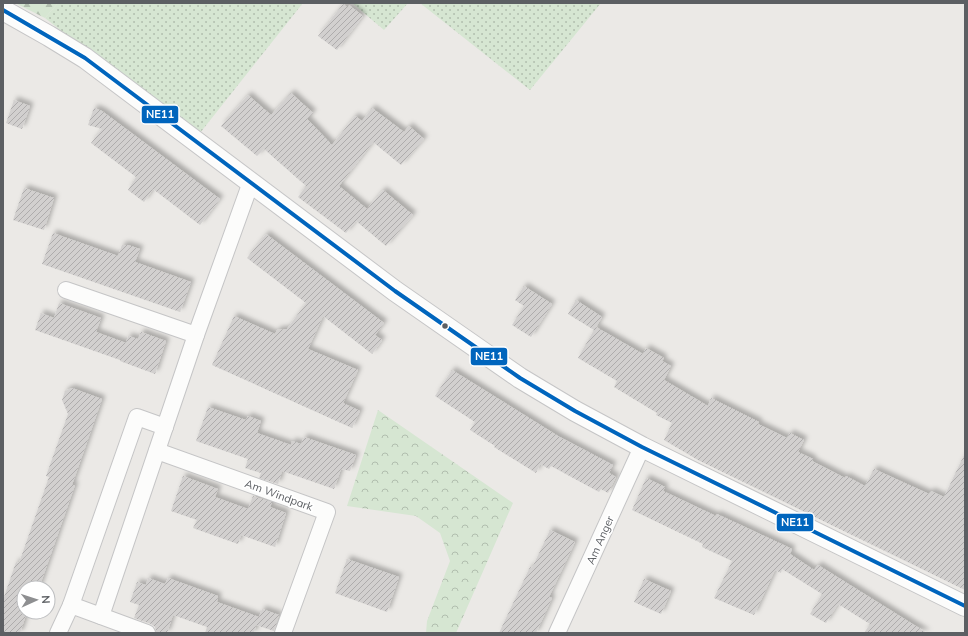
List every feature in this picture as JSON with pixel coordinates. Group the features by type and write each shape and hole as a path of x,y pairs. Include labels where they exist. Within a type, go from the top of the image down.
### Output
{"street":[{"path":"3,10 50,36 85,58 395,291 500,365 575,411 642,447 965,606"},
{"path":"101,616 196,335 251,182"},
{"path":"66,290 196,335"},
{"path":"58,633 71,605 137,417 165,427"},
{"name":"Am Anger","path":"557,633 642,447"},
{"name":"Am Windpark","path":"157,451 326,512 283,633"},
{"path":"71,605 147,633"}],"green space":[{"path":"15,3 58,3 45,18"},
{"path":"58,3 303,3 200,133 117,75 45,18"},
{"path":"352,3 408,3 384,30"},
{"path":"420,3 601,3 530,90"},
{"path":"378,410 513,503 456,633 426,633 427,621 450,561 440,533 416,516 347,506"}],"building":[{"path":"343,4 348,8 349,5 363,16 337,50 318,36"},
{"path":"291,93 313,113 307,119 332,145 355,116 362,121 372,108 404,132 409,126 424,139 401,165 373,142 339,186 367,209 383,190 413,215 386,246 356,221 346,233 298,197 306,186 264,149 257,156 221,126 248,95 271,115"},
{"path":"14,100 30,106 22,129 6,123"},
{"path":"94,108 102,111 220,199 200,225 153,189 144,202 128,190 136,177 91,143 102,129 88,125"},
{"path":"24,188 54,198 44,230 13,220"},
{"path":"53,233 118,256 122,245 128,245 140,249 135,262 191,282 180,312 42,264"},
{"path":"266,234 384,323 375,335 382,340 372,354 323,316 308,349 358,370 343,403 360,411 352,428 212,365 234,316 275,334 277,330 287,329 306,303 247,258"},
{"path":"524,286 552,304 531,337 512,325 524,306 515,300"},
{"path":"576,300 602,317 596,327 643,354 646,348 664,358 662,361 671,366 664,380 708,406 711,398 787,438 790,433 804,440 798,452 845,478 846,476 865,486 874,469 929,494 931,491 944,497 965,453 965,590 698,460 664,440 672,423 656,415 657,413 614,387 617,381 578,358 594,330 568,314"},
{"path":"59,303 101,318 96,332 126,343 128,336 138,339 141,332 166,341 155,374 35,330 41,313 54,318"},
{"path":"452,370 558,436 613,465 609,473 616,477 608,493 601,489 599,492 551,466 549,469 540,464 536,473 470,430 475,422 435,396"},
{"path":"72,388 102,399 72,485 75,485 42,580 16,580 16,620 24,620 20,633 3,633 3,600 16,562 19,563 49,477 46,476 68,414 62,400 65,391"},
{"path":"208,407 246,420 248,416 261,421 257,433 291,445 292,441 301,444 304,437 356,455 350,471 341,469 334,489 282,471 278,484 259,478 261,473 245,468 248,459 196,441"},
{"path":"183,476 218,489 215,497 248,509 253,496 272,502 270,507 286,513 275,547 241,535 238,544 193,528 197,520 171,511"},
{"path":"646,478 665,487 663,491 792,549 790,554 814,570 818,565 927,633 864,633 870,624 838,604 826,623 810,614 822,594 782,569 781,573 775,570 754,615 714,598 732,561 702,547 703,544 632,510"},
{"path":"550,530 575,542 549,597 552,598 536,633 499,633 530,567 532,568"},
{"path":"347,559 399,577 387,612 335,593"},
{"path":"148,578 165,584 168,578 218,596 217,602 259,617 262,609 279,615 274,631 256,625 254,633 205,633 207,627 173,615 167,633 156,633 155,627 151,624 134,618 139,605 130,602 137,582 146,585"},
{"path":"644,579 671,591 661,614 634,602"}],"transit line":[{"name":"NE11","path":"3,10 85,58 395,291 520,378 575,411 642,447 965,606"}]}
